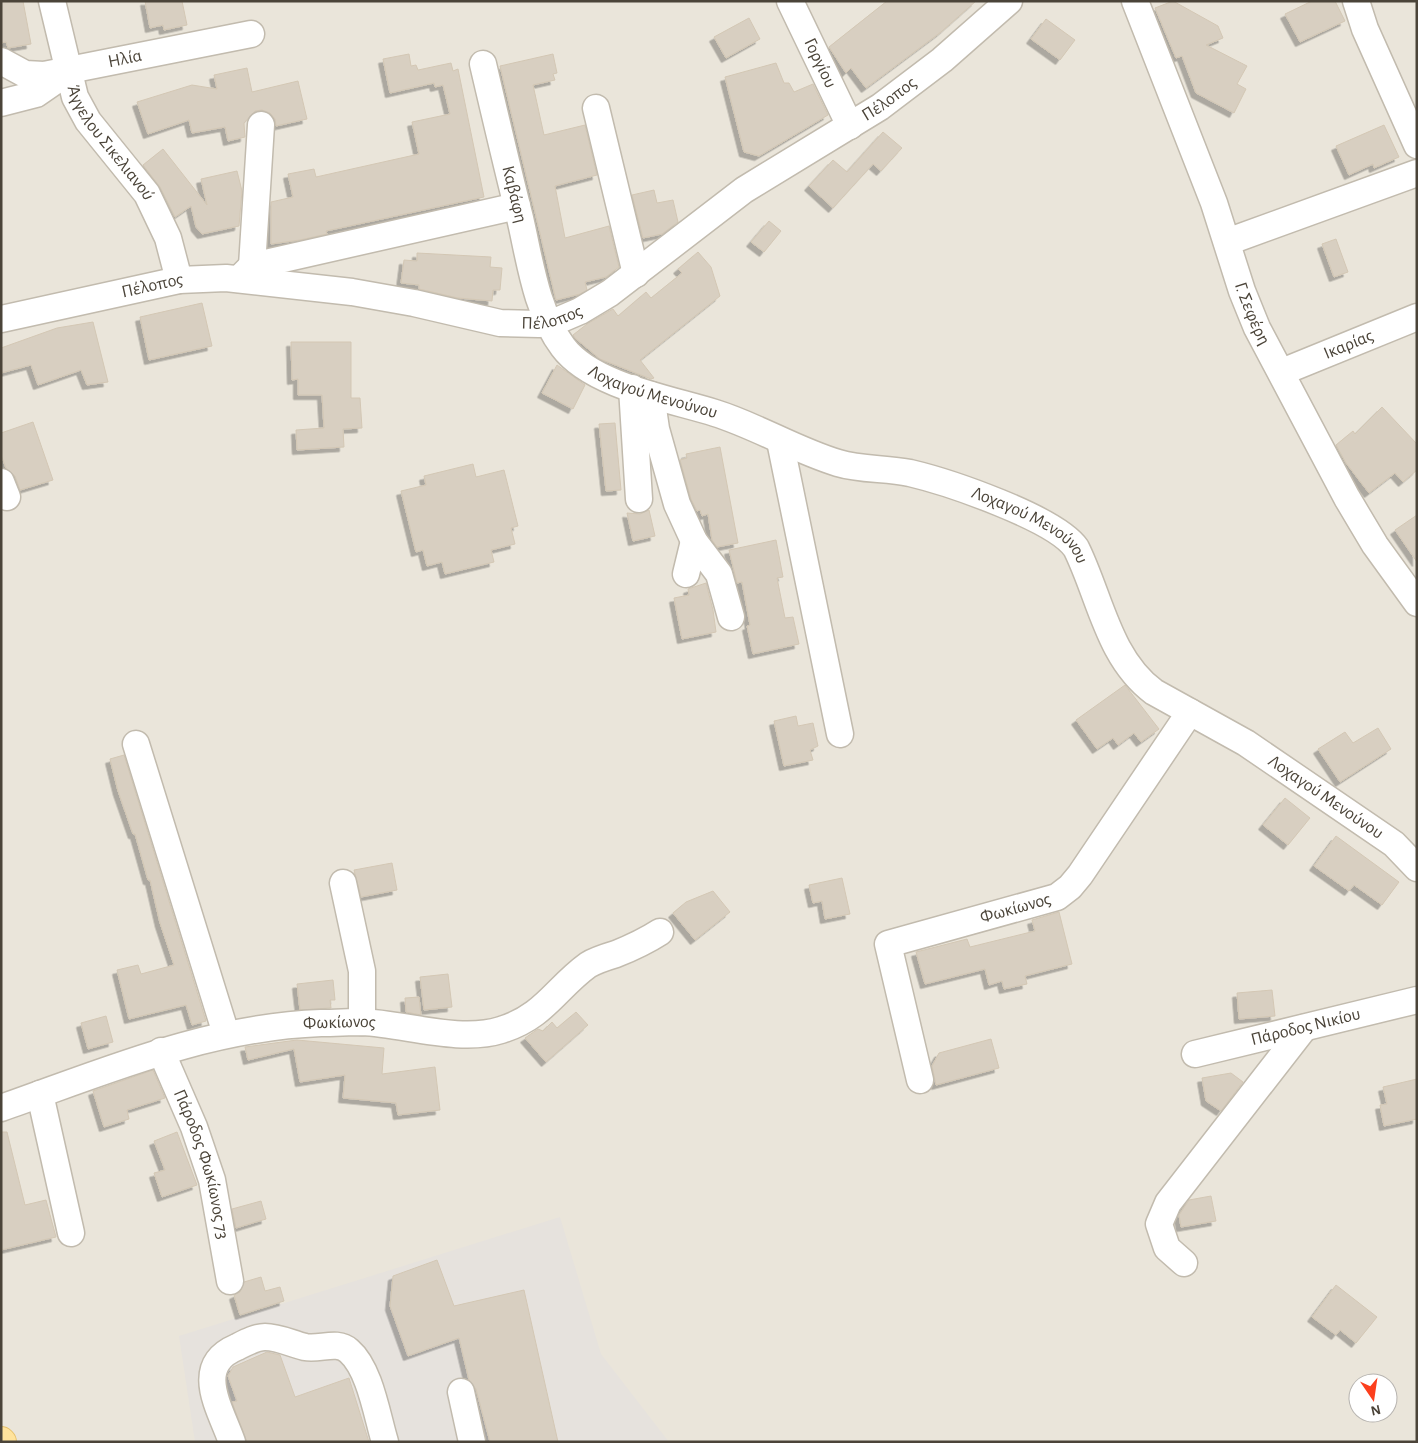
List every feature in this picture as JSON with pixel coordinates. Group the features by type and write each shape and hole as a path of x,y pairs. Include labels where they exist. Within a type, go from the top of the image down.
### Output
{"street":[{"name":"Άγγελου Σικελιανού","path":"52,1 75,97 88,121 136,178 154,207 168,238 179,280"},
{"name":"Γοργίου","path":"790,1 850,126"},
{"name":"Πέλοπος","path":"1,319 179,280 246,273 381,297 500,323 549,323 594,304 636,274 744,190 850,126 928,71 1009,1"},
{"name":"Γ. Σεφέρη","path":"1135,1 1204,176 1250,310 1352,506 1387,562 1417,604"},
{"path":"1356,1 1365,29 1417,145"},
{"name":"Ηλία","path":"1,62 25,74 44,76 251,34"},
{"name":"Καβάφη","path":"483,64 538,294 549,323"},
{"path":"1,103 36,94 68,72"},
{"path":"596,108 636,274"},
{"path":"261,125 246,273 517,206"},
{"path":"1227,242 1417,174"},
{"name":"Ικαρίας","path":"1282,372 1417,317"},
{"name":"Λοχαγού Μενούνου","path":"549,323 564,349 573,358 590,369 642,392 716,413 780,441 854,468 910,473 952,485 1052,527 1068,538 1076,548 1111,634 1128,665 1148,687 1246,743 1394,844 1417,868"},
{"path":"639,499 642,392"},
{"path":"642,392 656,429 686,526 694,541 719,574 731,617"},
{"path":"780,441 840,734"},
{"path":"686,574 694,541"},
{"name":"Φωκίωνος","path":"920,1080 888,944 1041,902 1065,892 1080,875 1190,712"},
{"path":"136,744 226,1034"},
{"path":"343,883 362,971 362,1022"},
{"name":"Φωκίωνος","path":"1,1108 161,1051 226,1034 294,1025 362,1022 458,1033 499,1031 519,1023 540,1010 590,964 640,944 660,932"},
{"name":"Πάροδος Νικίου","path":"1195,1054 1417,1000"},
{"path":"1184,1263 1167,1248 1158,1224 1168,1203 1304,1028"},
{"name":"Πάροδος Φωκίωνος 73","path":"161,1051 194,1127 212,1180 230,1281"},
{"path":"40,1094 71,1233"},
{"path":"232,1442 213,1387 213,1368 220,1356 264,1337 278,1338 310,1348 337,1345 348,1349 355,1356 364,1373 385,1442"},
{"path":"462,1392 472,1442"}],"shaded area":[{"path":"1,1 1417,1 1417,1442 1,1442"},
{"path":"560,1217 601,1354 669,1442 195,1442 179,1336"}],"building":[{"path":"1,1 23,1 31,44 8,48 6,42 1,43"},
{"path":"145,1 182,1 187,25 164,30 163,25 150,28"},
{"path":"887,1 976,1 941,32 866,88 851,68 846,73 829,47"},
{"path":"1173,1 1218,26 1223,38 1206,45 1247,66 1237,84 1246,89 1234,113 1196,93 1182,56 1176,58 1155,8"},
{"path":"1312,1 1335,1 1345,21 1300,42 1285,14"},
{"path":"749,18 760,39 726,58 714,37"},
{"path":"1046,19 1075,40 1060,60 1031,39"},
{"path":"409,54 411,66 416,65 418,70 451,63 453,71 458,69 484,197 326,231 327,234 300,240 271,244 271,202 293,197 288,174 314,169 316,177 419,154 412,122 450,114 443,85 435,87 434,83 390,93 383,59"},
{"path":"553,54 557,73 553,74 555,80 533,85 544,135 585,125 597,175 555,186 565,238 609,226 619,267 606,277 585,282 587,290 580,294 556,300 500,66"},
{"path":"776,63 784,83 789,83 794,92 813,84 828,115 759,156 744,152 725,77"},
{"path":"247,68 252,92 298,81 307,119 276,126 275,119 270,113 262,110 255,111 244,123 245,137 228,141 225,127 192,133 189,120 148,134 137,102 192,85 217,89 214,75"},
{"path":"1384,125 1399,157 1374,168 1373,164 1349,175 1336,146"},
{"path":"883,132 902,148 881,171 873,164 833,208 809,186 833,160 847,172"},
{"path":"163,149 207,205 201,179 237,171 242,191 239,226 202,234 196,227 191,206 175,217 160,187 143,165"},
{"path":"654,190 657,203 673,200 678,222 662,234 643,238 632,195"},
{"path":"769,221 781,231 764,252 751,242"},
{"path":"1336,239 1348,272 1334,277 1322,244"},
{"path":"698,252 711,267 720,296 640,360 654,378 651,379 600,359 575,338 573,335 587,324 613,309 618,316 646,292 651,298 682,273 678,269"},
{"path":"417,253 491,257 490,267 502,268 500,290 493,290 492,301 458,298 419,289 419,285 401,283 404,260 417,261"},
{"path":"202,303 212,346 149,360 140,317"},
{"path":"93,322 108,382 87,385 81,370 38,385 31,365 1,373 1,348 57,328"},
{"path":"291,342 351,342 351,398 360,398 362,428 343,429 344,447 297,450 296,430 324,428 322,395 298,395 298,379 292,380"},
{"path":"557,365 585,385 573,409 542,393"},
{"path":"1382,407 1417,444 1417,470 1403,482 1395,473 1369,493 1346,463 1336,445 1353,431 1355,434"},
{"path":"33,422 53,480 20,490 15,476 6,468 1,455 1,433"},
{"path":"615,423 621,490 606,491 599,424"},
{"path":"720,447 738,543 717,547 712,540 708,514 702,516 700,510 697,511 691,499 680,460 687,458 686,454"},
{"path":"473,464 476,477 504,470 518,526 511,528 515,544 491,550 494,562 445,574 442,562 427,566 423,550 416,552 401,491 426,485 424,476"},
{"path":"649,510 655,536 633,541 627,513 640,514"},
{"path":"1417,515 1417,562 1395,530"},
{"path":"776,540 783,577 777,578 785,618 793,617 799,644 753,654 747,626 750,625 742,582 737,583 729,550"},
{"path":"706,583 716,632 682,639 674,598 689,595 688,589"},
{"path":"1125,685 1159,729 1141,742 1134,733 1118,745 1113,738 1097,749 1076,720"},
{"path":"796,716 798,726 813,723 818,746 810,750 813,760 784,766 774,721"},
{"path":"1378,728 1391,749 1340,782 1318,749 1345,732 1353,743"},
{"path":"124,755 206,1021 192,1025 186,1005 129,1019 117,970 138,965 141,974 174,965 160,923 150,880 148,880 135,834 133,834 118,791 110,759"},
{"path":"1285,798 1310,818 1288,845 1263,825"},
{"path":"1336,836 1399,882 1382,905 1354,885 1349,891 1314,866"},
{"path":"392,863 397,890 361,897 354,870"},
{"path":"842,878 850,914 825,919 822,901 813,903 809,885"},
{"path":"713,891 730,912 695,940 673,913 686,902"},
{"path":"1059,912 1072,964 1025,976 1027,984 1004,989 1002,981 989,985 985,969 925,984 916,952 967,939 970,947 1035,931 1032,920"},
{"path":"448,974 452,1007 424,1010 420,977"},
{"path":"333,980 335,1000 330,1000 331,1008 300,1010 297,984"},
{"path":"1272,990 1275,1016 1239,1019 1237,993"},
{"path":"419,997 421,1015 406,1012 405,998"},
{"path":"576,1012 588,1025 546,1062 525,1038 538,1029 543,1031 552,1022 557,1028"},
{"path":"106,1016 113,1042 88,1049 81,1023"},
{"path":"991,1039 999,1068 936,1085 932,1066 939,1053"},
{"path":"297,1040 384,1048 382,1074 435,1067 440,1110 398,1115 396,1103 343,1098 345,1075 300,1082 294,1049 248,1060 245,1047"},
{"path":"153,1070 165,1098 127,1110 129,1119 104,1127 93,1091"},
{"path":"1231,1073 1243,1082 1221,1111 1206,1101 1202,1078"},
{"path":"1417,1079 1417,1119 1384,1126 1380,1105 1387,1104 1383,1087"},
{"path":"1,1132 7,1132 25,1205 46,1200 56,1237 1,1250"},
{"path":"177,1132 197,1185 162,1197 154,1173 165,1170 154,1141"},
{"path":"1211,1196 1216,1221 1181,1227 1179,1215 1189,1200"},
{"path":"261,1201 266,1219 236,1228 232,1209"},
{"path":"437,1260 454,1306 524,1290 558,1442 490,1442 476,1389 469,1380 459,1338 408,1356 390,1306 393,1276"},
{"path":"261,1277 265,1291 280,1287 284,1301 240,1315 234,1295 240,1292 244,1282"},
{"path":"1336,1285 1377,1317 1356,1343 1340,1330 1336,1335 1312,1317"},
{"path":"267,1352 280,1355 295,1397 349,1378 369,1442 247,1442 232,1402 237,1401 228,1376 233,1367"}]}
